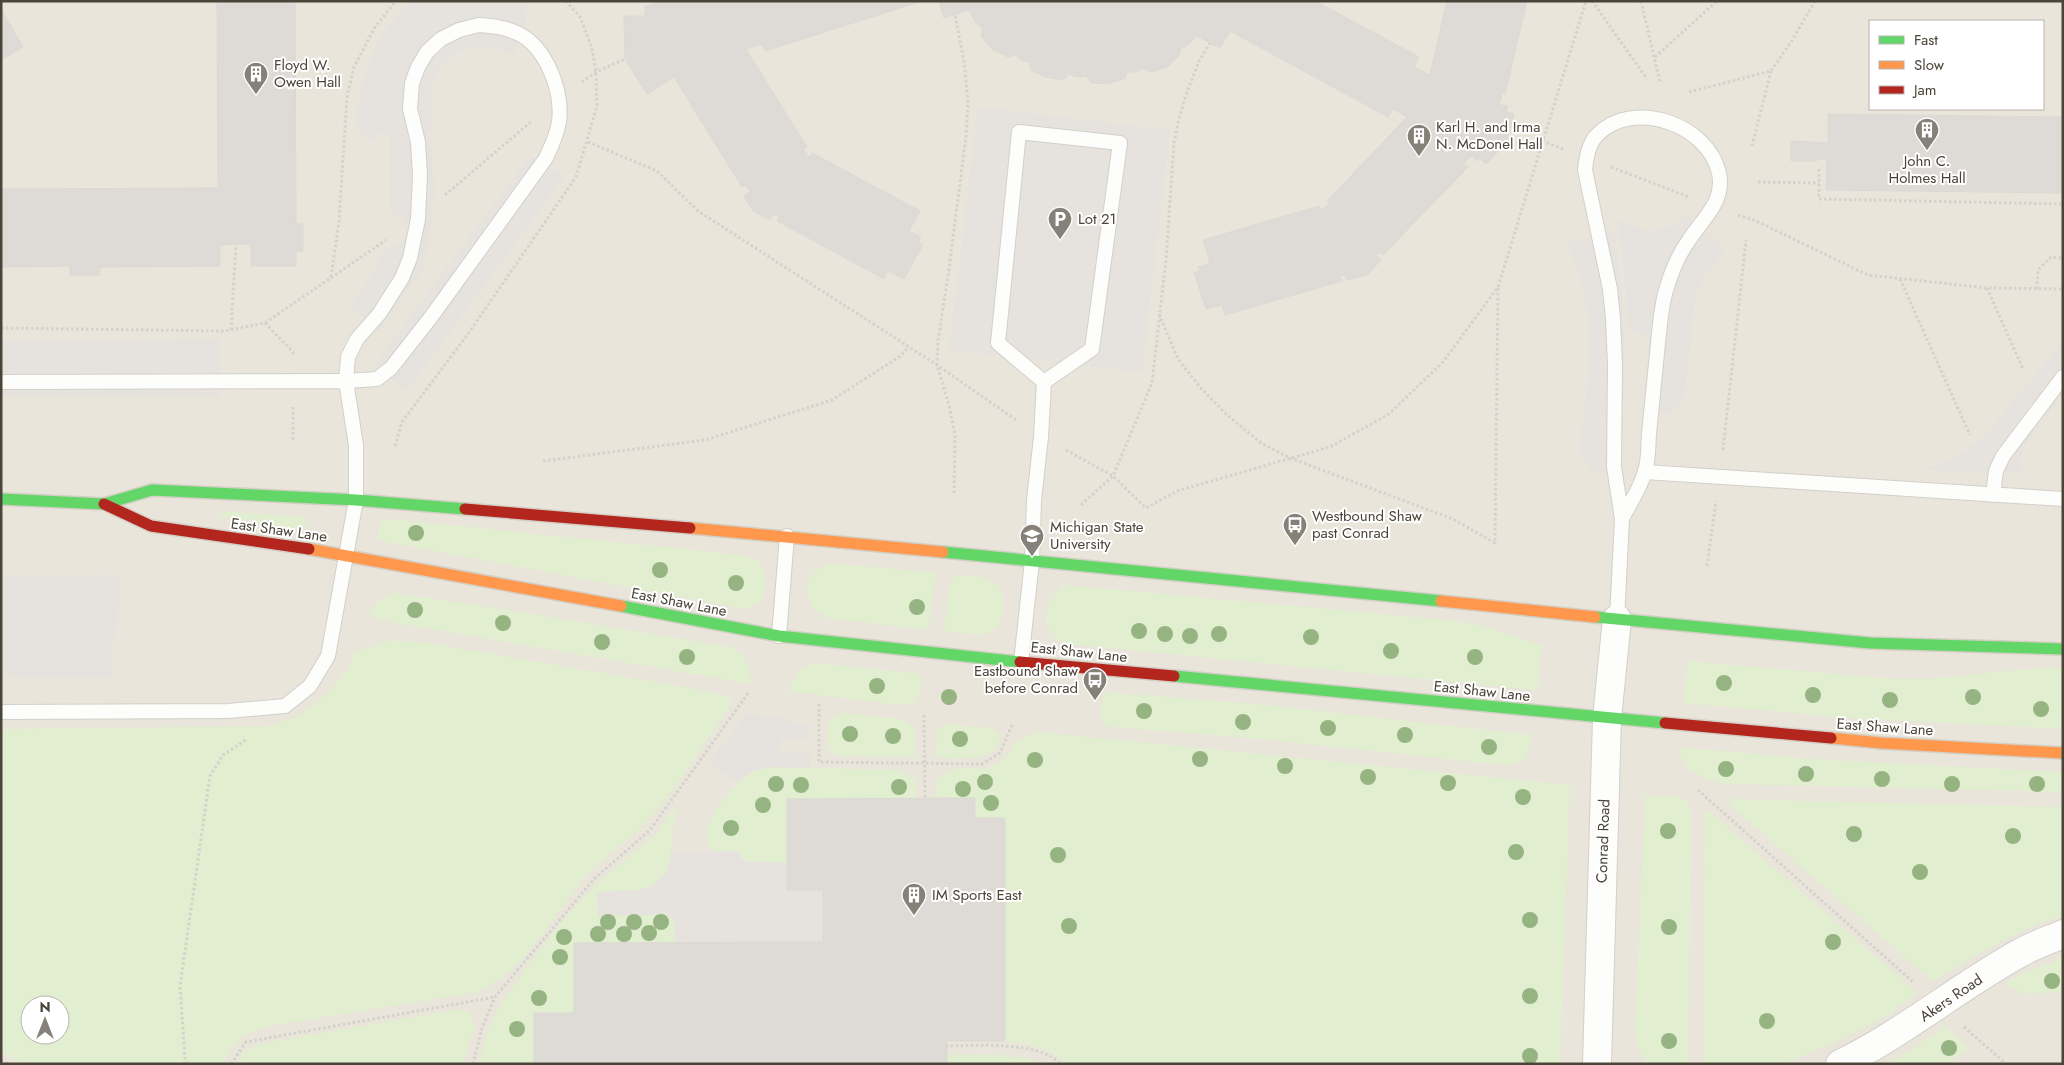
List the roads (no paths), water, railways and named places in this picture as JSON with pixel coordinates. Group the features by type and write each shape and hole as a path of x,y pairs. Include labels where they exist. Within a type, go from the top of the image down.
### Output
{"street":[{"name":"East Shaw Lane","path":"1,500 104,504 152,490 356,500 787,536 1870,643 2063,649"},
{"name":"East Shaw Lane","path":"104,504 151,526 347,555 779,636 1021,662 1606,718 1881,743 2063,753"},
{"name":"Conrad Road","path":"1597,1064 1606,718 1617,619"},
{"name":"Akers Road","path":"1840,1064 1871,1049 2022,952 2063,934"}],"lane":[{"path":"1,382 346,381 377,379 391,368 431,317 546,158 554,141 559,122 559,98 551,73 532,42 517,33 498,26 479,26 458,30 441,39 427,52 418,66 412,83 410,109 418,142 420,175 418,219 410,258 402,278 379,314 357,339 348,357 346,381 356,445 356,500 328,656 310,686 285,706 228,711 1,712"},
{"path":"1617,619 1622,519 1614,467 1615,365 1613,319 1602,249 1585,170 1586,158 1596,136 1611,124 1636,118 1665,120 1684,128 1700,141 1714,158 1719,175 1718,194 1714,206 1681,252 1666,290 1661,320 1645,472 1622,519"},
{"path":"1019,132 1120,143 1092,349 1044,382 998,343 1019,132"},
{"path":"1993,495 1996,471 2004,456 2063,377"},
{"path":"1021,662 1032,561 1034,500 1041,437 1044,382"},
{"path":"1645,472 2063,499"},
{"path":"779,636 787,536"}],"place":[{"name":"Floyd W. Owen Hall","path":"256,95"},
{"name":"John C. Holmes Hall","path":"1927,151"},
{"name":"Karl H. and Irma N. McDonel Hall","path":"1419,157"},
{"name":"Lot 21","path":"1060,240"},
{"name":"Westbound Shaw past Conrad","path":"1295,546"},
{"name":"Michigan State University","path":"1032,557"},
{"name":"Eastbound Shaw before Conrad","path":"1095,701"},
{"name":"IM Sports East","path":"914,916"}]}
